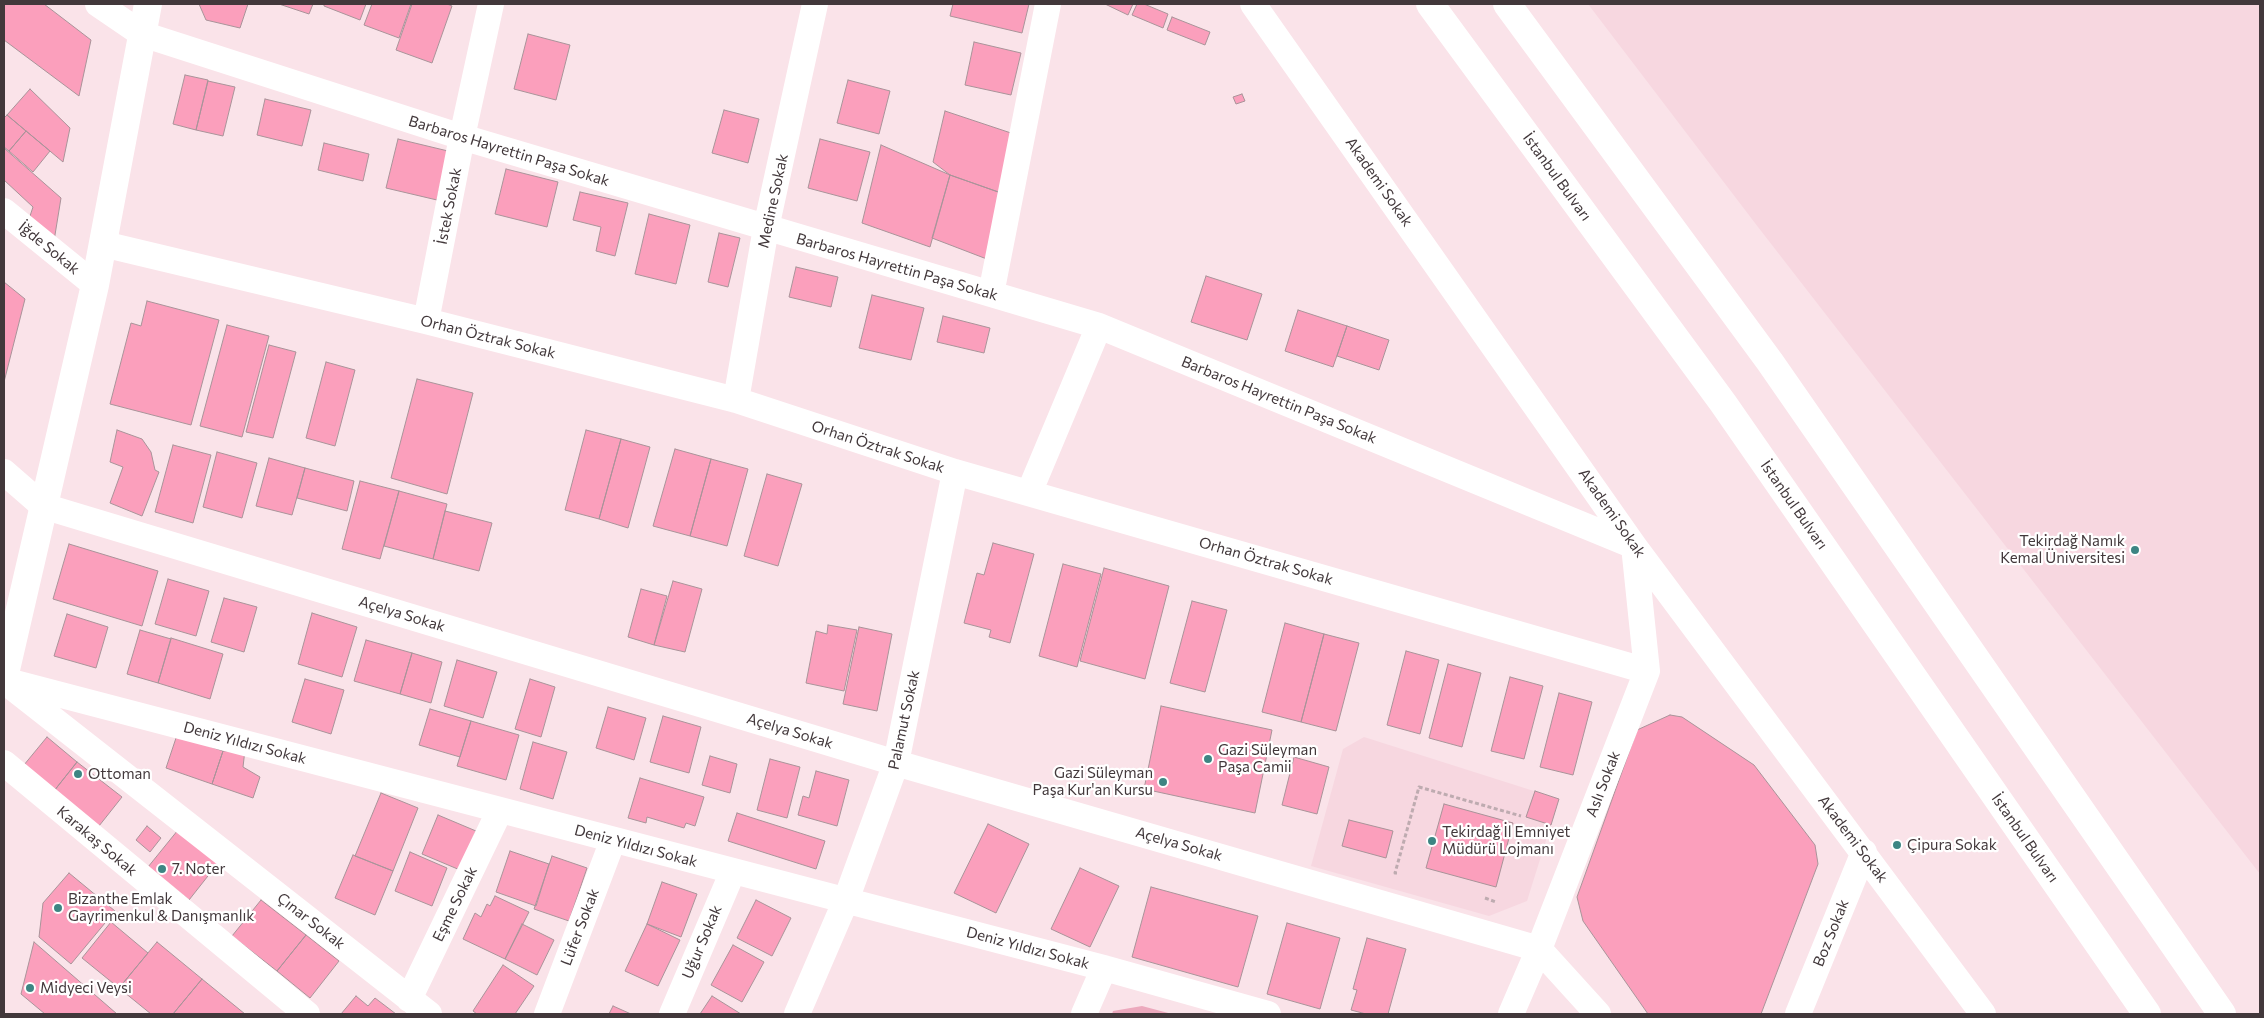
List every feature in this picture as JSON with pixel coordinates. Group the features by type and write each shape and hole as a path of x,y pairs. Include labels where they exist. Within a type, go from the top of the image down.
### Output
{"main road":[{"path":"4,679 95,285 148,4"},
{"name":"İstanbul Bulvarı","path":"1430,4 1723,403 2147,1014"},
{"path":"1507,4 1770,362 2222,1014"}],"street":[{"name":"Barbaros Hayrettin Paşa Sokak","path":"98,4 142,34 462,138 1099,326 1634,546"},
{"name":"İstek Sokak","path":"426,321 491,4"},
{"name":"Medine Sokak","path":"736,400 766,228 815,4"},
{"path":"991,294 1048,4"},
{"name":"Akademi Sokak","path":"1253,4 1634,546 1983,1014"},
{"name":"İğde Sokak","path":"4,211 95,285"},
{"name":"Orhan Öztrak Sokak","path":"103,244 426,321 736,400 955,472 1647,671"},
{"path":"1029,493 1099,326"},
{"path":"4,472 43,506"},
{"name":"Palamut Sokak","path":"797,1014 846,900 896,763 955,472"},
{"name":"Açelya Sokak","path":"43,506 896,763 1539,948"},
{"name":"Aslı Sokak","path":"1511,1014 1539,948 1647,671 1634,546"},
{"name":"Deniz Yıldızı Sokak","path":"4,679 1104,968 1268,1014"},
{"name":"Çınar Sokak","path":"4,679 419,1006"},
{"name":"Karakaş Sokak","path":"4,763 307,1014"},
{"name":"Eşme Sokak","path":"419,1006 500,810"},
{"name":"Lüfer Sokak","path":"547,1014 614,840"},
{"name":"Boz Sokak","path":"1798,1014 1864,852"},
{"name":"Uğur Sokak","path":"672,1014 733,871"},
{"path":"1539,948 1598,1014"},
{"path":"1084,1014 1104,968"}],"path":[{"path":"1404,875 1395,873 1419,786 1521,816"},
{"path":"1478,897 1496,902"}],"shaded area":[{"name":"Tekirdağ Namık Kemal Üniversitesi","path":"1588,4 2260,4 2260,874 1758,227"},
{"name":"Tekirdağ İl Emniyet Müdürü Lojmanı","path":"1364,737 1559,799 1527,901 1489,916 1311,866 1343,749"},
{"path":"1142,1006 1172,1014 1112,1014 1113,1011"}],"building":[{"path":"4,4 44,4 91,40 79,96 4,40"},
{"path":"199,4 248,4 240,28 206,20"},
{"path":"279,4 313,4 309,14"},
{"path":"324,4 366,4 360,20 324,6"},
{"path":"372,4 411,4 399,38 364,25"},
{"path":"412,4 447,4 452,6 432,63 396,50"},
{"path":"953,4 1029,4 1022,33 950,16"},
{"path":"1105,4 1133,4 1128,15"},
{"path":"1137,4 1144,4 1168,14 1163,28 1132,15"},
{"path":"1172,17 1210,32 1205,45 1167,30"},
{"path":"528,34 570,45 556,100 514,89"},
{"path":"974,42 1021,53 1011,95 965,85"},
{"path":"185,75 208,80 196,130 173,124"},
{"path":"848,80 890,91 879,134 837,123"},
{"path":"208,81 235,87 223,136 196,130"},
{"path":"30,89 70,128 63,162 7,115"},
{"path":"1242,94 1245,101 1236,104 1233,97"},
{"path":"265,99 311,110 302,146 257,135"},
{"path":"724,110 759,119 748,163 712,153"},
{"path":"945,111 1014,134 1004,194 950,175 933,162"},
{"path":"7,115 26,131 9,151 4,147 4,118"},
{"path":"26,131 50,151 33,172 9,151"},
{"path":"398,139 448,151 437,200 386,188"},
{"path":"820,139 870,152 857,201 808,188"},
{"path":"324,143 369,154 363,181 318,170"},
{"path":"881,145 950,175 930,247 862,223"},
{"path":"4,148 61,198 54,241 29,219 33,207 4,180"},
{"path":"506,169 558,182 547,227 495,214"},
{"path":"950,175 1004,194 992,261 932,238"},
{"path":"580,192 628,203 615,256 596,251 601,227 573,220"},
{"path":"649,214 690,225 676,284 635,274"},
{"path":"719,233 740,238 728,287 708,282"},
{"path":"796,267 838,277 831,307 789,297"},
{"path":"1206,276 1262,294 1247,340 1191,322"},
{"path":"4,282 25,299 4,382"},
{"path":"872,295 924,308 911,360 859,348"},
{"path":"147,301 219,320 191,425 110,404 131,323 141,326"},
{"path":"1298,310 1347,326 1333,367 1285,351"},
{"path":"943,316 990,328 984,353 937,342"},
{"path":"227,325 269,336 242,437 200,426"},
{"path":"1347,326 1389,340 1379,370 1337,356"},
{"path":"269,345 296,352 273,438 246,432"},
{"path":"326,362 355,370 335,446 306,438"},
{"path":"417,379 473,393 447,494 391,478"},
{"path":"117,430 142,439 151,452 155,470 159,472 142,516 110,503 123,467 110,462"},
{"path":"586,430 621,439 599,519 565,510"},
{"path":"621,439 650,447 628,528 599,519"},
{"path":"173,445 211,455 193,523 155,512"},
{"path":"675,449 711,459 690,536 653,526"},
{"path":"217,452 257,463 242,518 203,507"},
{"path":"269,458 305,468 292,515 256,506"},
{"path":"711,459 748,469 727,546 690,536"},
{"path":"305,468 354,481 347,511 297,498"},
{"path":"767,474 802,484 778,566 744,556"},
{"path":"360,481 399,491 380,559 342,549"},
{"path":"399,491 447,504 433,559 384,546"},
{"path":"445,511 492,523 479,571 433,559"},
{"path":"993,543 1034,554 1010,643 989,637 991,630 964,623 977,573 984,575"},
{"path":"69,544 158,571 142,626 53,599"},
{"path":"1063,564 1101,574 1077,667 1039,656"},
{"path":"1104,568 1169,586 1145,679 1080,661"},
{"path":"168,579 209,591 196,636 155,624"},
{"path":"673,581 702,589 685,652 654,645"},
{"path":"641,589 667,596 654,645 628,637"},
{"path":"224,598 257,607 244,652 211,642"},
{"path":"1192,601 1227,610 1205,692 1170,683"},
{"path":"312,613 357,627 342,677 298,664"},
{"path":"67,614 108,627 96,668 54,656"},
{"path":"1285,623 1324,634 1301,722 1262,712"},
{"path":"828,625 857,630 844,691 806,683 816,631 827,634"},
{"path":"859,627 892,634 877,711 843,704"},
{"path":"140,630 171,639 158,683 127,674"},
{"path":"1324,634 1359,643 1336,731 1301,722"},
{"path":"171,638 223,654 210,699 158,683"},
{"path":"366,640 412,653 400,694 354,681"},
{"path":"1406,651 1439,660 1420,734 1387,725"},
{"path":"412,653 442,662 431,703 400,694"},
{"path":"457,660 497,672 483,718 444,706"},
{"path":"1448,664 1481,673 1462,747 1429,738"},
{"path":"1510,677 1543,686 1524,759 1491,751"},
{"path":"305,679 344,690 331,734 292,722"},
{"path":"530,679 555,687 541,737 515,729"},
{"path":"1559,693 1592,702 1573,775 1540,767"},
{"name":"Gazi Süleyman Paşa Camii","path":"1161,706 1272,730 1255,813 1144,789"},
{"path":"608,707 646,718 634,760 596,748"},
{"path":"430,709 471,721 460,757 419,745"},
{"path":"1670,715 1682,717 1754,765 1815,845 1818,864 1761,1014 1648,1014 1583,921 1577,897 1637,730"},
{"path":"663,716 701,727 689,773 650,762"},
{"path":"471,721 519,735 506,780 457,766"},
{"path":"177,735 223,751 212,784 166,768"},
{"path":"47,737 77,762 50,796 19,771"},
{"path":"533,742 567,752 553,799 520,789"},
{"path":"245,750 243,767 260,777 253,798 212,784 223,751"},
{"path":"710,756 737,764 730,793 702,785"},
{"path":"1294,757 1329,767 1317,814 1282,805"},
{"path":"770,759 800,767 787,818 757,810"},
{"path":"77,762 122,797 95,831 50,796"},
{"path":"816,771 849,780 837,826 798,815 803,796 809,798"},
{"path":"640,778 704,797 695,826 686,823 684,828 647,817 646,823 628,818"},
{"path":"1535,791 1559,799 1551,825 1526,817"},
{"path":"381,793 418,808 393,871 355,856"},
{"name":"Tekirdağ İl Emniyet Müdürü Lojmanı","path":"1444,804 1513,823 1496,887 1426,868"},
{"path":"737,813 825,841 816,869 728,841"},
{"path":"438,815 476,831 460,870 422,854"},
{"path":"1349,820 1393,831 1386,858 1342,846"},
{"path":"988,824 1029,844 996,913 954,893"},
{"path":"147,826 161,838 150,852 136,840"},
{"path":"178,830 219,862 189,900 148,867"},
{"path":"510,851 549,864 536,906 496,892"},
{"path":"410,852 447,868 432,906 395,891"},
{"path":"353,855 393,871 375,915 335,898"},
{"path":"552,856 587,868 569,921 534,909"},
{"path":"1080,868 1119,886 1090,947 1051,929"},
{"path":"69,873 115,911 71,964 39,937 43,903"},
{"path":"662,882 697,894 681,937 647,924"},
{"path":"1151,887 1258,916 1238,987 1132,957"},
{"path":"495,896 529,912 505,959 463,939 475,913 481,917 487,904 490,906"},
{"path":"261,900 306,935 277,971 232,936"},
{"path":"756,900 791,918 772,956 737,938"},
{"path":"111,922 148,953 119,988 82,958"},
{"path":"1287,923 1340,938 1320,1009 1267,994"},
{"path":"522,924 554,940 537,975 505,959"},
{"path":"647,924 680,940 658,986 625,971"},
{"path":"306,935 339,961 310,998 277,971"},
{"path":"1367,938 1406,949 1388,1014 1366,1014 1351,1010 1357,990 1353,989"},
{"path":"34,942 117,1014 45,1014 21,994"},
{"path":"157,942 202,979 173,1014 151,1014 119,988"},
{"path":"733,945 764,962 742,1002 711,985"},
{"path":"503,965 534,986 515,1014 477,1014 473,1011"},
{"path":"202,979 245,1014 173,1014"},
{"path":"356,996 368,1006 375,998 396,1014 341,1014"},
{"path":"712,996 741,1014 700,1014"},
{"path":"613,1006 631,1014 609,1014"}],"place":[{"name":"Tekirdağ Namık Kemal Üniversitesi","path":"2135,550"},
{"name":"Gazi Süleyman Paşa Camii","path":"1208,759"},
{"name":"Ottoman","path":"78,774"},
{"name":"Gazi Süleyman Paşa Kur'an Kursu","path":"1163,782"},
{"name":"Tekirdağ İl Emniyet Müdürü Lojmanı","path":"1432,841"},
{"name":"Çipura Sokak","path":"1897,845"},
{"name":"7. Noter","path":"162,869"},
{"name":"Bizanthe Emlak Gayrimenkul & Danışmanlık","path":"58,908"},
{"name":"Midyeci Veysi","path":"30,988"}]}
